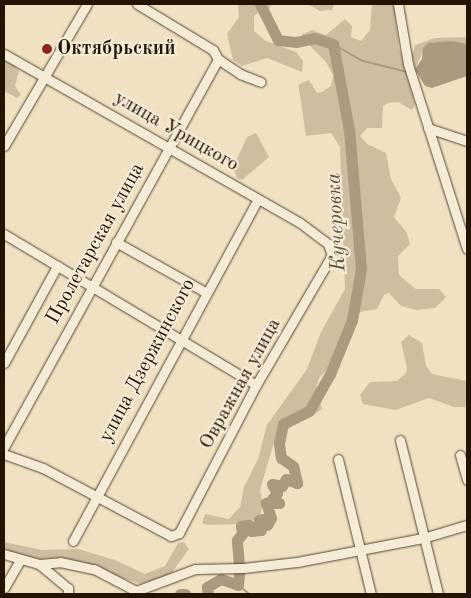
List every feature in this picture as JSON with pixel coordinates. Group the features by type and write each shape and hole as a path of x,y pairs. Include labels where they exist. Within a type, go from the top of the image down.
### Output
{"street":[{"path":"4,146 86,4"},
{"path":"137,4 148,6 213,50 218,59 240,74 261,82"},
{"path":"398,4 408,64 467,249"},
{"name":"улица Урицкого","path":"4,54 257,200 299,222 328,244"},
{"name":"Пролетарская улица","path":"4,447 218,59"},
{"path":"428,128 467,142"},
{"name":"улица Дзержинского","path":"73,541 180,337 257,200"},
{"path":"4,234 92,288 180,337 256,385"},
{"path":"116,242 205,292"},
{"name":"Овражная улица","path":"94,498 171,536 179,533 188,519 256,385 331,260 328,244"},
{"path":"4,363 57,266"},
{"path":"400,440 438,594"},
{"path":"4,454 43,468 94,498"},
{"path":"460,455 467,480"},
{"path":"338,459 371,594"},
{"path":"4,554 39,564 60,562 94,569 137,593 195,569 244,568 297,562 423,538 467,524"},
{"path":"4,588 20,560"},
{"path":"39,564 68,588 68,594"}],"shaded area":[{"path":"238,4 272,4 268,10 263,9 254,16 254,31 266,41 296,52 303,61 302,72 267,58 242,66 233,60 227,34 239,17"},
{"path":"307,4 334,5 332,10 320,11"},
{"path":"372,4 394,4 399,48 415,105 412,110 398,102 388,103 383,106 382,128 367,128 360,136 367,144 386,153 391,179 401,198 394,217 407,233 410,244 398,256 399,275 416,289 439,289 446,297 435,308 417,310 401,306 389,293 384,295 377,309 360,312 353,320 341,356 319,378 316,389 322,409 308,419 286,419 277,432 260,490 263,505 260,516 245,524 207,525 202,523 205,514 229,519 240,507 244,487 258,459 267,425 307,369 321,332 345,289 340,147 331,133 306,136 299,89 299,84 309,80 317,93 322,92 331,86 333,75 326,62 303,39 302,34 312,30 326,35 345,19 352,26 351,37 361,41 370,30"},
{"path":"467,37 467,44 452,41 426,45 415,69 412,55 415,45 435,38"},
{"path":"452,41 467,44 467,76 432,88 425,86 415,69 422,59 423,48 428,43"},
{"path":"4,56 19,71 15,86 21,95 17,98 4,91"},
{"path":"256,133 269,157 242,180 237,178 233,168 247,137"},
{"path":"409,335 422,343 426,366 432,374 467,381 467,407 454,407 429,398 396,410 363,404 360,395 370,382 397,381 406,373 407,368 401,342"},
{"path":"4,542 42,550 78,549 115,560 145,574 165,566 178,543 184,542 189,549 171,574 140,584 72,560 41,562 4,552"}],"waterway":[{"name":"Кучеровка","path":"239,565 237,540 242,534 241,526 249,525 251,531 261,530 259,520 263,519 267,525 271,518 266,503 279,503 272,499 277,493 272,484 282,486 286,479 297,483 293,466 281,458 279,443 283,424 309,411 330,374 352,320 361,269 349,130 333,44 315,38 296,42 278,40 260,4"},
{"path":"333,44 363,61 407,72"},
{"name":"Кучеровка","path":"208,594 207,587 221,579 238,585 239,573"},
{"path":"238,585 249,594"},
{"name":"Кучеровка","path":"180,594 185,594"}],"place":[{"name":"Октябрьский","path":"47,49"}]}
